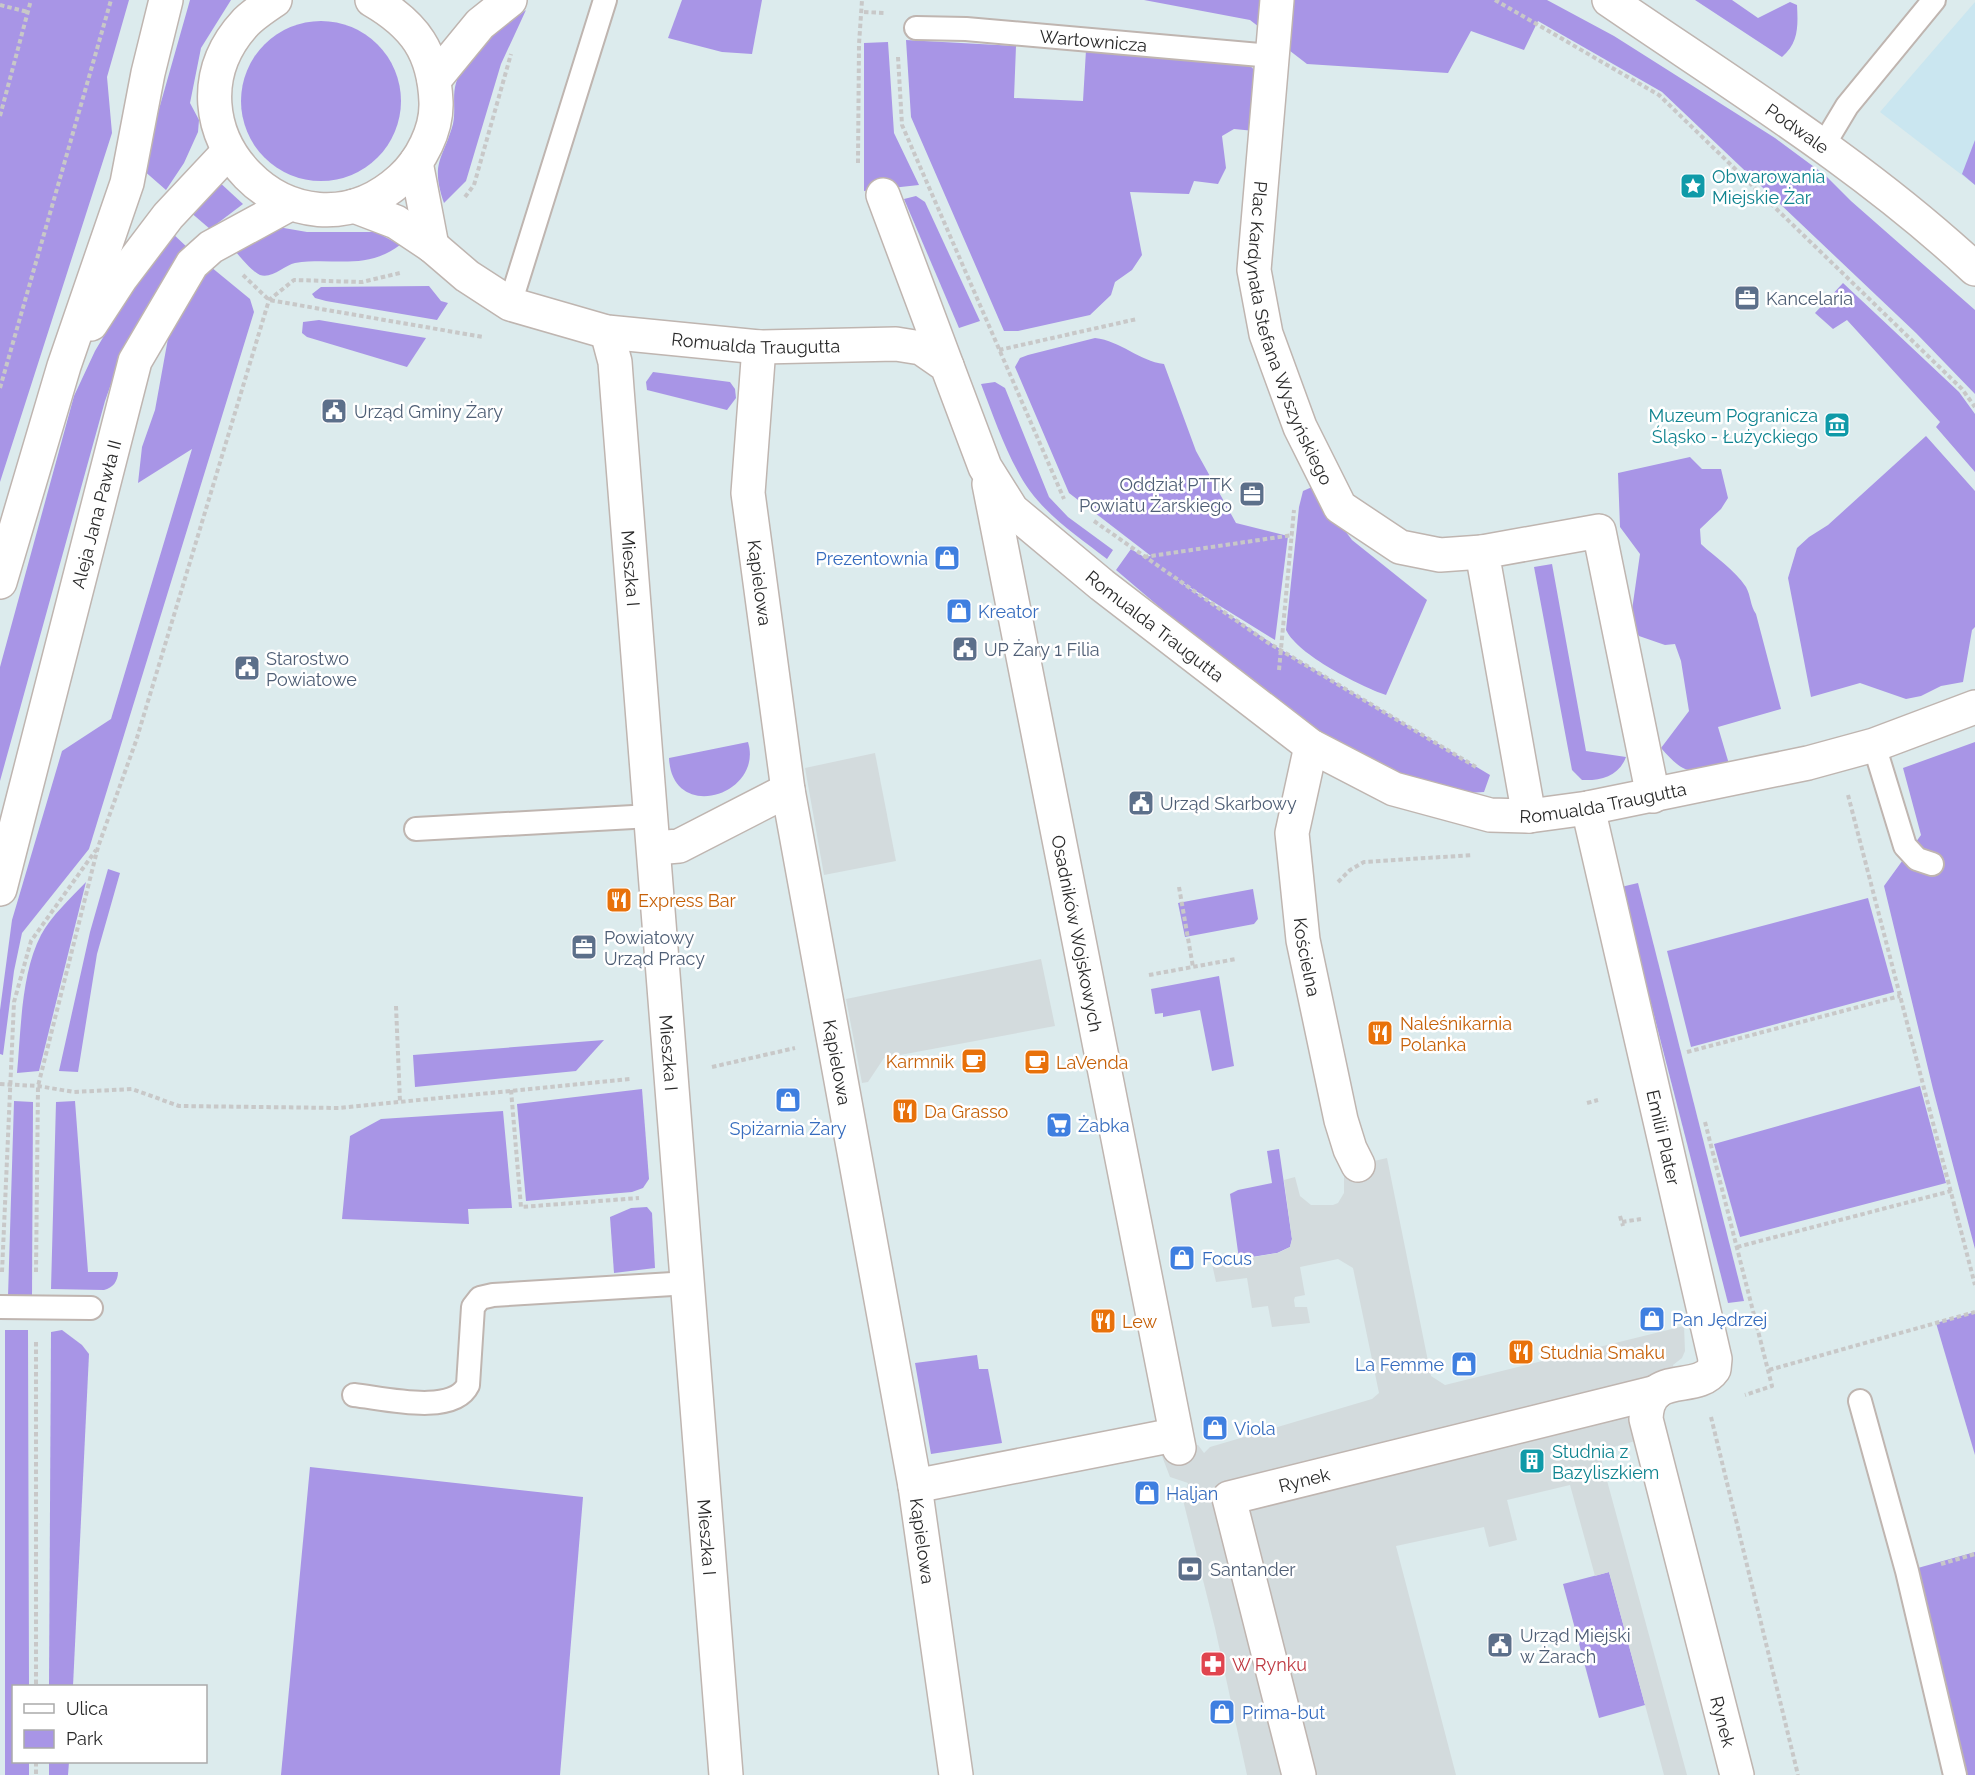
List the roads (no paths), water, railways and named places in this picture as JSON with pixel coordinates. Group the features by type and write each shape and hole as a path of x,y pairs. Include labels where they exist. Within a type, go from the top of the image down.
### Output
{"street":[{"path":"0,582 64,366 127,183 148,73 166,0"},
{"path":"275,0 247,21 226,50 216,84 216,118 228,152 244,174 258,186 290,204 322,210 354,206 386,192 412,169 429,139 436,105 433,70 419,39 388,2"},
{"path":"434,80 480,24 510,0"},
{"name":"Plac Kardynała Stefana Wyszyńskiego","path":"1277,0 1254,270 1266,334 1300,427 1340,507 1400,547 1440,555 1482,552 1599,531 1653,796"},
{"name":"Podwale","path":"1609,0 1823,146 1942,238 1975,269"},
{"path":"64,366 121,278 168,216 228,152"},
{"path":"416,162 432,246"},
{"path":"883,195 947,366"},
{"name":"Aleja Jana Pawła II","path":"0,889 135,362 192,264 210,247 290,204"},
{"name":"Romualda Traugutta","path":"354,206 396,222 432,246 467,276 510,304 607,332 759,347 896,344 921,348 947,366 986,467 1012,510 1102,585 1311,746 1394,789 1490,815 1529,816 1588,808 1808,763 1878,756 1975,707"},
{"name":"Mieszka I","path":"607,332 616,371 726,1775"},
{"name":"Kąpielowa","path":"759,347 748,493 788,790 915,1486 956,1775"},
{"name":"Osadników Wojskowych","path":"915,1486 1177,1441 986,467"},
{"path":"1482,552 1529,816"},
{"name":"Kościelna","path":"1311,746 1292,832 1303,940 1341,1120 1358,1165"},
{"path":"655,848 679,846 788,790"},
{"name":"Emilii Plater","path":"1588,808 1715,1359 1711,1374 1670,1384 1657,1392"},
{"name":"Rynek","path":"1657,1392 1649,1403 1647,1425 1737,1775"},
{"name":"Rynek","path":"1299,1775 1229,1498 1657,1392"}],"lane":[{"path":"510,304 605,0"},
{"path":"1823,146 1847,106 1934,0"},
{"name":"Wartownicza","path":"916,28 966,28 1272,56"},
{"path":"1878,756 1905,846 1917,859 1932,864"},
{"path":"416,829 651,816"},
{"path":"354,1395 436,1403 451,1402 464,1395 468,1385 473,1307 480,1298 493,1295 688,1282"},
{"path":"0,1307 91,1308"},
{"path":"1860,1401 1907,1571 1955,1775"}],"place":[{"name":"Obwarowania Miejskie Żar","path":"1693,186"},
{"name":"Kancelaria","path":"1747,298"},
{"name":"Urząd Gminy Żary","path":"334,411"},
{"name":"Muzeum Pogranicza Śląsko - Łużyckiego","path":"1837,425"},
{"name":"Oddział PTTK Powiatu Żarskiego","path":"1252,494"},
{"name":"Prezentownia","path":"947,558"},
{"name":"Kreator","path":"959,611"},
{"name":"UP Żary 1 Filia","path":"965,649"},
{"name":"Starostwo Powiatowe","path":"247,668"},
{"name":"Urząd Skarbowy","path":"1141,803"},
{"name":"Express Bar","path":"619,900"},
{"name":"Powiatowy Urząd Pracy","path":"584,947"},
{"name":"Naleśnikarnia Polanka","path":"1380,1033"},
{"name":"Karmnik","path":"974,1061"},
{"name":"LaVenda","path":"1037,1062"},
{"name":"Spiżarnia Żary","path":"788,1100"},
{"name":"Da Grasso","path":"905,1111"},
{"name":"Żabka","path":"1059,1125"},
{"name":"Focus","path":"1182,1258"},
{"name":"Pan Jędrzej","path":"1652,1319"},
{"name":"Lew","path":"1103,1321"},
{"name":"Studnia Smaku","path":"1521,1352"},
{"name":"La Femme","path":"1464,1364"},
{"name":"Viola","path":"1215,1428"},
{"name":"Studnia z Bazyliszkiem","path":"1532,1461"},
{"name":"Haljan","path":"1147,1493"},
{"name":"Santander","path":"1190,1569"},
{"name":"Urząd Miejski w Żarach","path":"1500,1645"},
{"name":"W Rynku","path":"1213,1664"},
{"name":"Prima-but","path":"1222,1712"}]}
